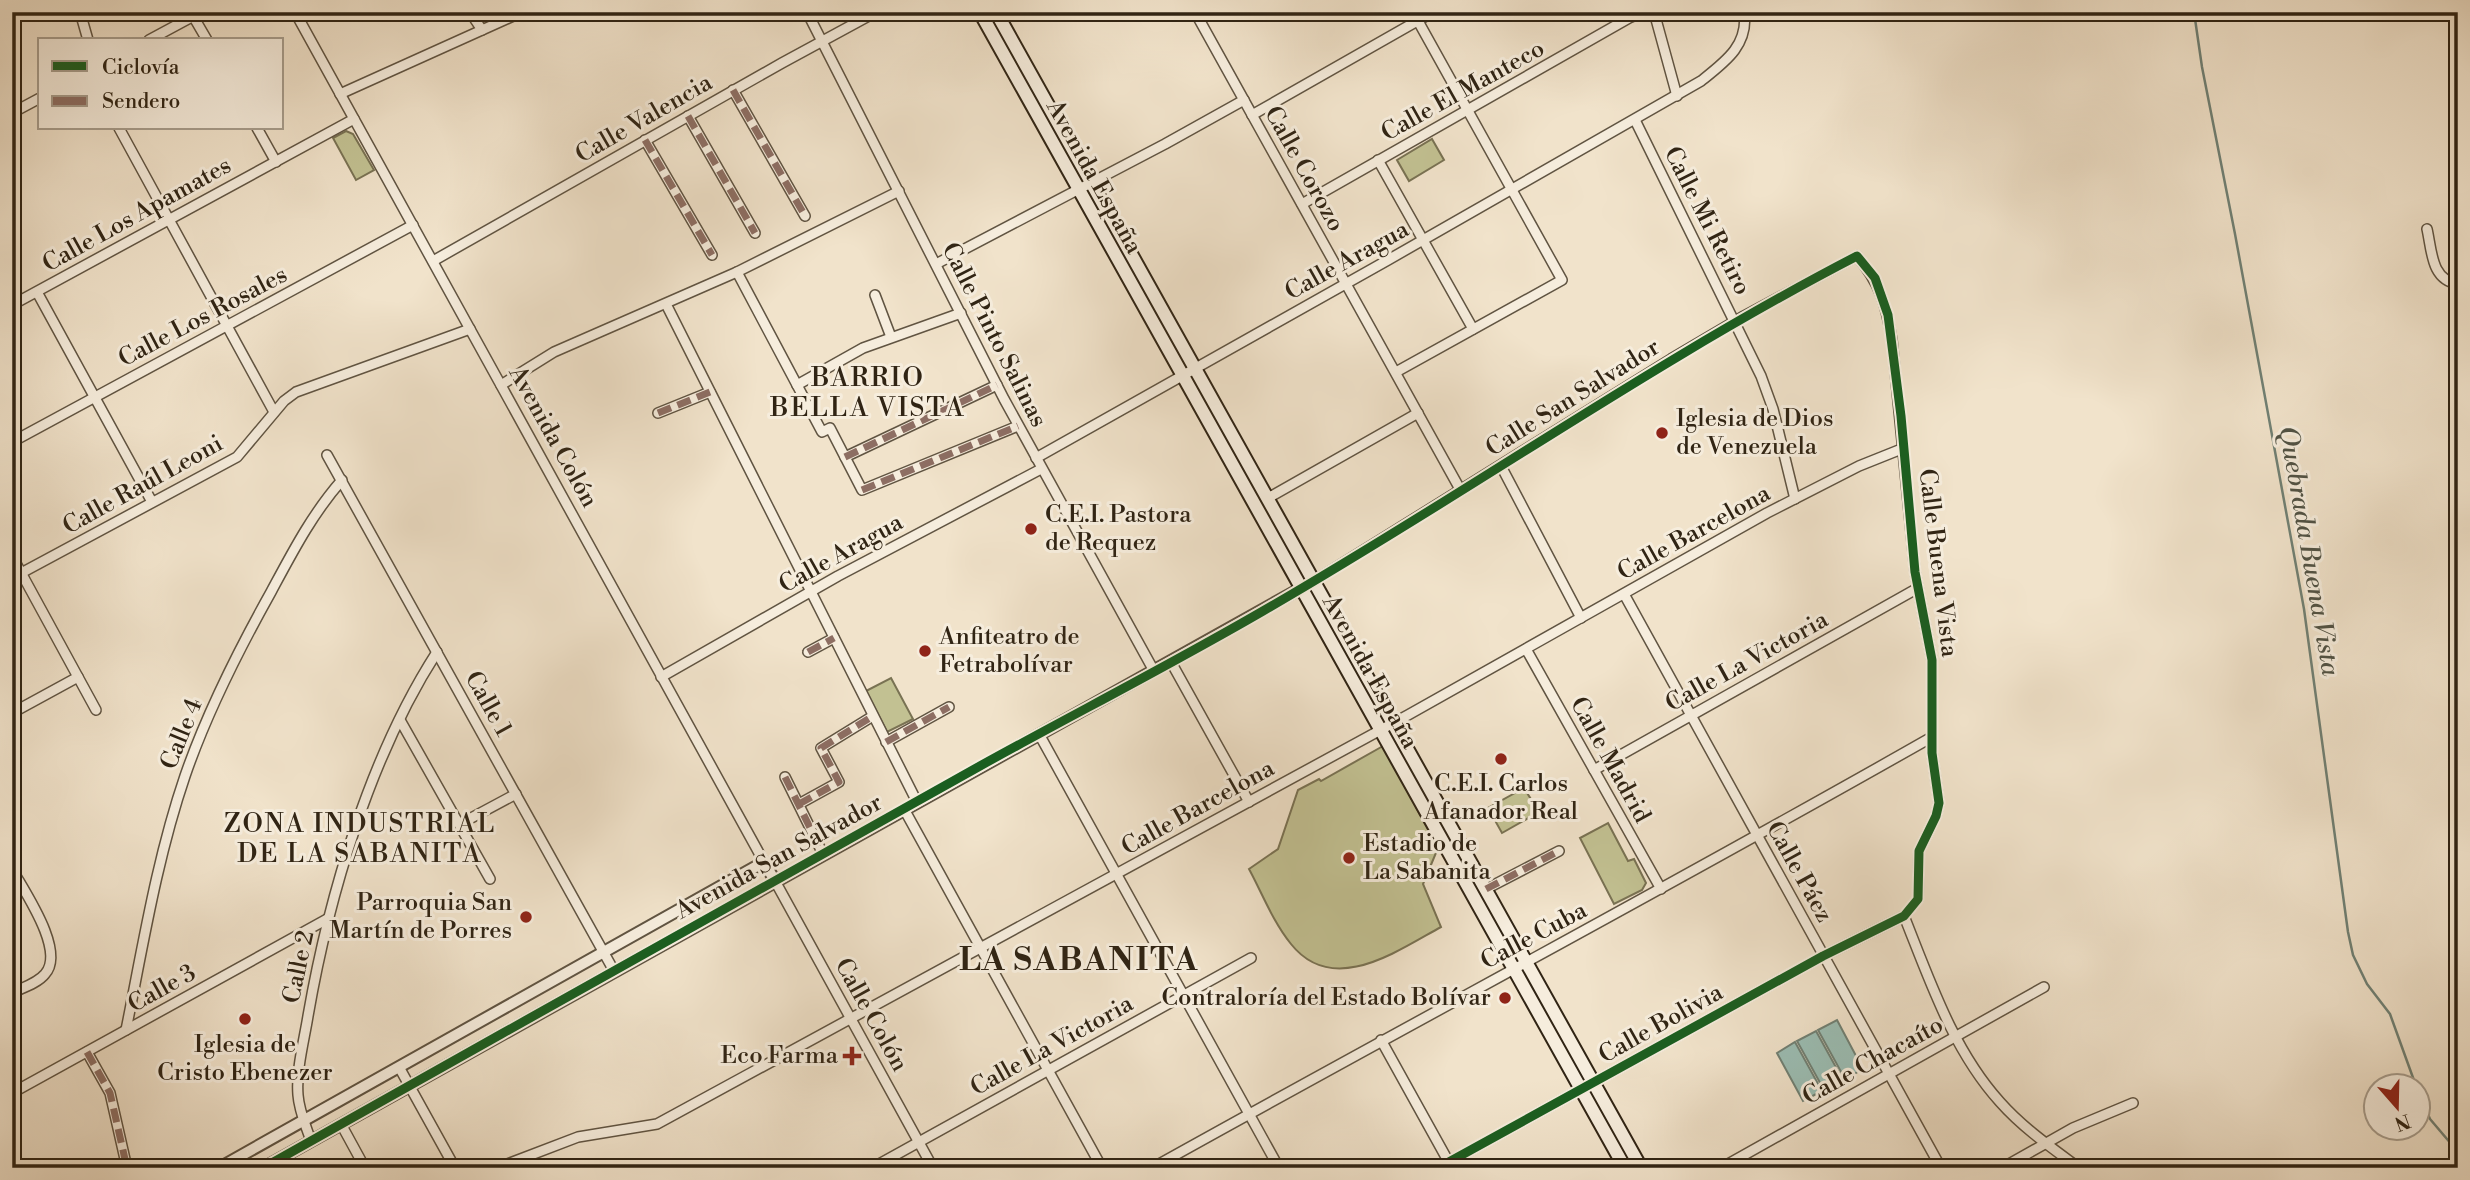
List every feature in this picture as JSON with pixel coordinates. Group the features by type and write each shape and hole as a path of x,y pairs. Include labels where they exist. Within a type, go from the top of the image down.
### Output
{"main road":[{"name":"Avenida España","path":"980,12 1625,1168"},
{"name":"Avenida España","path":"996,12 1641,1168"}],"street":[{"path":"80,12 87,38"},
{"name":"Avenida Colón","path":"295,12 775,881"},
{"path":"470,12 482,30"},
{"path":"340,94 522,12"},
{"name":"Calle Pinto Salinas","path":"807,12 1018,426 1154,671"},
{"name":"Calle Valencia","path":"433,261 876,12"},
{"name":"Calle Corozo","path":"1195,12 1461,491"},
{"path":"1252,115 1415,17 1433,12"},
{"name":"Calle El Manteco","path":"1302,204 1643,12"},
{"path":"1654,12 1676,96"},
{"name":"Calle Aragua","path":"1036,458 1701,81 1736,48 1745,31 1744,12"},
{"path":"153,38 197,14 206,38"},
{"path":"1396,372 1562,281 1415,17"},
{"path":"733,90 805,216"},
{"path":"12,113 38,99"},
{"path":"936,264 1244,100"},
{"path":"688,116 755,233"},
{"name":"Calle Los Apamates","path":"12,305 354,119"},
{"name":"Calle Mi Retiro","path":"1635,120 1736,321 1768,393 1795,499"},
{"path":"120,130 274,412"},
{"path":"258,130 276,162"},
{"path":"645,140 712,255"},
{"path":"1378,160 1473,330"},
{"path":"501,385 554,352 737,272 899,191"},
{"name":"Calle Los Rosales","path":"12,442 413,225"},
{"path":"2427,229 2438,274 2448,282 2458,284"},
{"name":"Calle San Salvador","path":"1314,581 1736,321 1857,256"},
{"name":"Calle Buena Vista","path":"1857,256 1875,278 1888,315 1918,588 1931,648 1932,737 1938,809 1919,851 1918,899 1904,916"},
{"path":"737,272 822,432 830,428 862,490 1018,426"},
{"path":"37,292 152,502"},
{"path":"875,295 891,337"},
{"path":"666,304 917,802"},
{"path":"797,385 863,348 961,313"},
{"name":"Calle Raúl Leoni","path":"17,575 237,457 284,401 307,387 470,329"},
{"path":"845,457 997,385"},
{"path":"658,413 710,392"},
{"path":"1268,498 1418,413"},
{"name":"Calle Barcelona","path":"497,1168 578,1137 657,1124 1381,730 1795,499 1858,466 1904,448"},
{"name":"Calle 1","path":"327,455 614,971"},
{"path":"1501,466 1581,618"},
{"name":"Calle Aragua","path":"661,677 811,592 1041,469"},
{"name":"Calle 4","path":"126,1030 161,862 180,792 195,751 244,640 309,523 322,502 342,480"},
{"path":"12,556 17,575 96,710"},
{"name":"Avenida San Salvador","path":"263,1168 1314,581"},
{"name":"Calle La Victoria","path":"1594,770 1918,588"},
{"name":"Calle Páez","path":"1624,594 1941,1168"},
{"path":"808,652 834,638"},
{"name":"Calle Madrid","path":"1526,649 1661,890"},
{"name":"Calle 2","path":"311,1141 298,1102 299,1075 314,982 329,918 372,781 420,679 437,652"},
{"path":"1171,662 1249,802"},
{"path":"12,713 78,677"},
{"path":"886,742 949,707"},
{"path":"799,804 839,782 821,748 873,716"},
{"path":"400,720 490,879"},
{"path":"1039,734 1279,1168"},
{"name":"Calle Cuba","path":"1153,1168 1381,1040 1757,837 1932,737"},
{"path":"785,777 823,854"},
{"path":"460,824 516,794"},
{"path":"904,809 1102,1168"},
{"path":"1486,889 1559,851"},
{"name":"Avenida San Salvador","path":"219,1168 764,862"},
{"path":"12,869 46,931 50,963 47,973 12,993"},
{"name":"Calle Colón","path":"775,881 933,1168"},
{"path":"1904,916 1956,1038 1998,1100 2022,1125 2079,1168"},
{"name":"Calle Bolivia","path":"1438,1168 1450,1165 1823,956 1904,916"},
{"name":"Calle 3","path":"12,1093 329,918"},
{"name":"Calle La Victoria","path":"872,1168 1251,958"},
{"name":"Calle Chacaíto","path":"1721,1168 2044,987"},
{"path":"1381,1040 1450,1165"},
{"path":"87,1052 110,1093 127,1168"},
{"path":"398,1068 455,1168"},
{"path":"2002,1168 2096,1118 2133,1103"},
{"path":"341,1124 365,1168"}],"shaded area":[{"path":"346,131 353,134 374,170 356,180 333,138"},
{"path":"1432,139 1444,160 1409,181 1397,160"},
{"path":"891,678 913,719 887,732 866,691"},
{"name":"Estadio de La Sabanita","path":"1383,746 1438,848 1423,884 1441,927 1385,957 1365,964 1345,968 1326,967 1308,959 1291,944 1273,917 1249,869 1278,849 1298,790 1319,779 1321,781"},
{"path":"1524,788 1539,812 1502,833 1488,808"},
{"path":"1608,823 1628,861 1634,859 1646,883 1642,890 1614,904 1580,838"}],"water":[{"path":"1837,1020 1863,1069 1845,1079 1818,1030"},
{"path":"1816,1031 1843,1080 1824,1090 1797,1041"},
{"path":"1795,1042 1822,1091 1803,1101 1777,1053"}],"waterway":[{"name":"Quebrada Buena Vista","path":"2194,12 2304,609 2348,932 2353,955 2367,984 2390,1014 2411,1072"},
{"name":"Quebrada Buena Vista","path":"2432,1121 2458,1152"}],"marked path":[{"path":"733,90 805,216"},
{"path":"688,116 755,233"},
{"path":"645,140 712,255"},
{"path":"845,457 997,385"},
{"path":"658,413 710,392"},
{"path":"862,490 1018,426"},
{"path":"808,652 834,638"},
{"path":"886,742 949,707"},
{"path":"799,804 839,782 821,748 873,716"},
{"path":"785,777 823,854"},
{"path":"1486,889 1559,851"},
{"path":"87,1052 110,1093 127,1168"}],"cycle path":[{"path":"263,1168 890,816 1228,631 1338,567 1706,340 1857,256 1875,278 1888,315 1901,416 1915,572 1932,660 1932,753 1939,803 1936,816 1919,851 1918,899 1904,916 1823,956 1438,1168"}],"place":[{"name":"Iglesia de Dios de Venezuela","path":"1662,433"},
{"name":"C.E.I. Pastora de Requez","path":"1031,529"},
{"name":"Anfiteatro de Fetrabolívar","path":"925,651"},
{"name":"C.E.I. Carlos Afanador Real","path":"1501,759"},
{"name":"Estadio de La Sabanita","path":"1349,858"},
{"name":"Parroquia San Martín de Porres","path":"526,917"},
{"name":"Contraloría del Estado Bolívar","path":"1505,998"},
{"name":"Iglesia de Cristo Ebenezer","path":"245,1019"},
{"name":"Eco Farma","path":"852,1056"}],"district":[{"name":"BARRIO BELLA VISTA","path":"868,393"},
{"name":"ZONA INDUSTRIAL DE LA SABANITA","path":"360,839"},
{"name":"LA SABANITA","path":"1079,960"}]}
